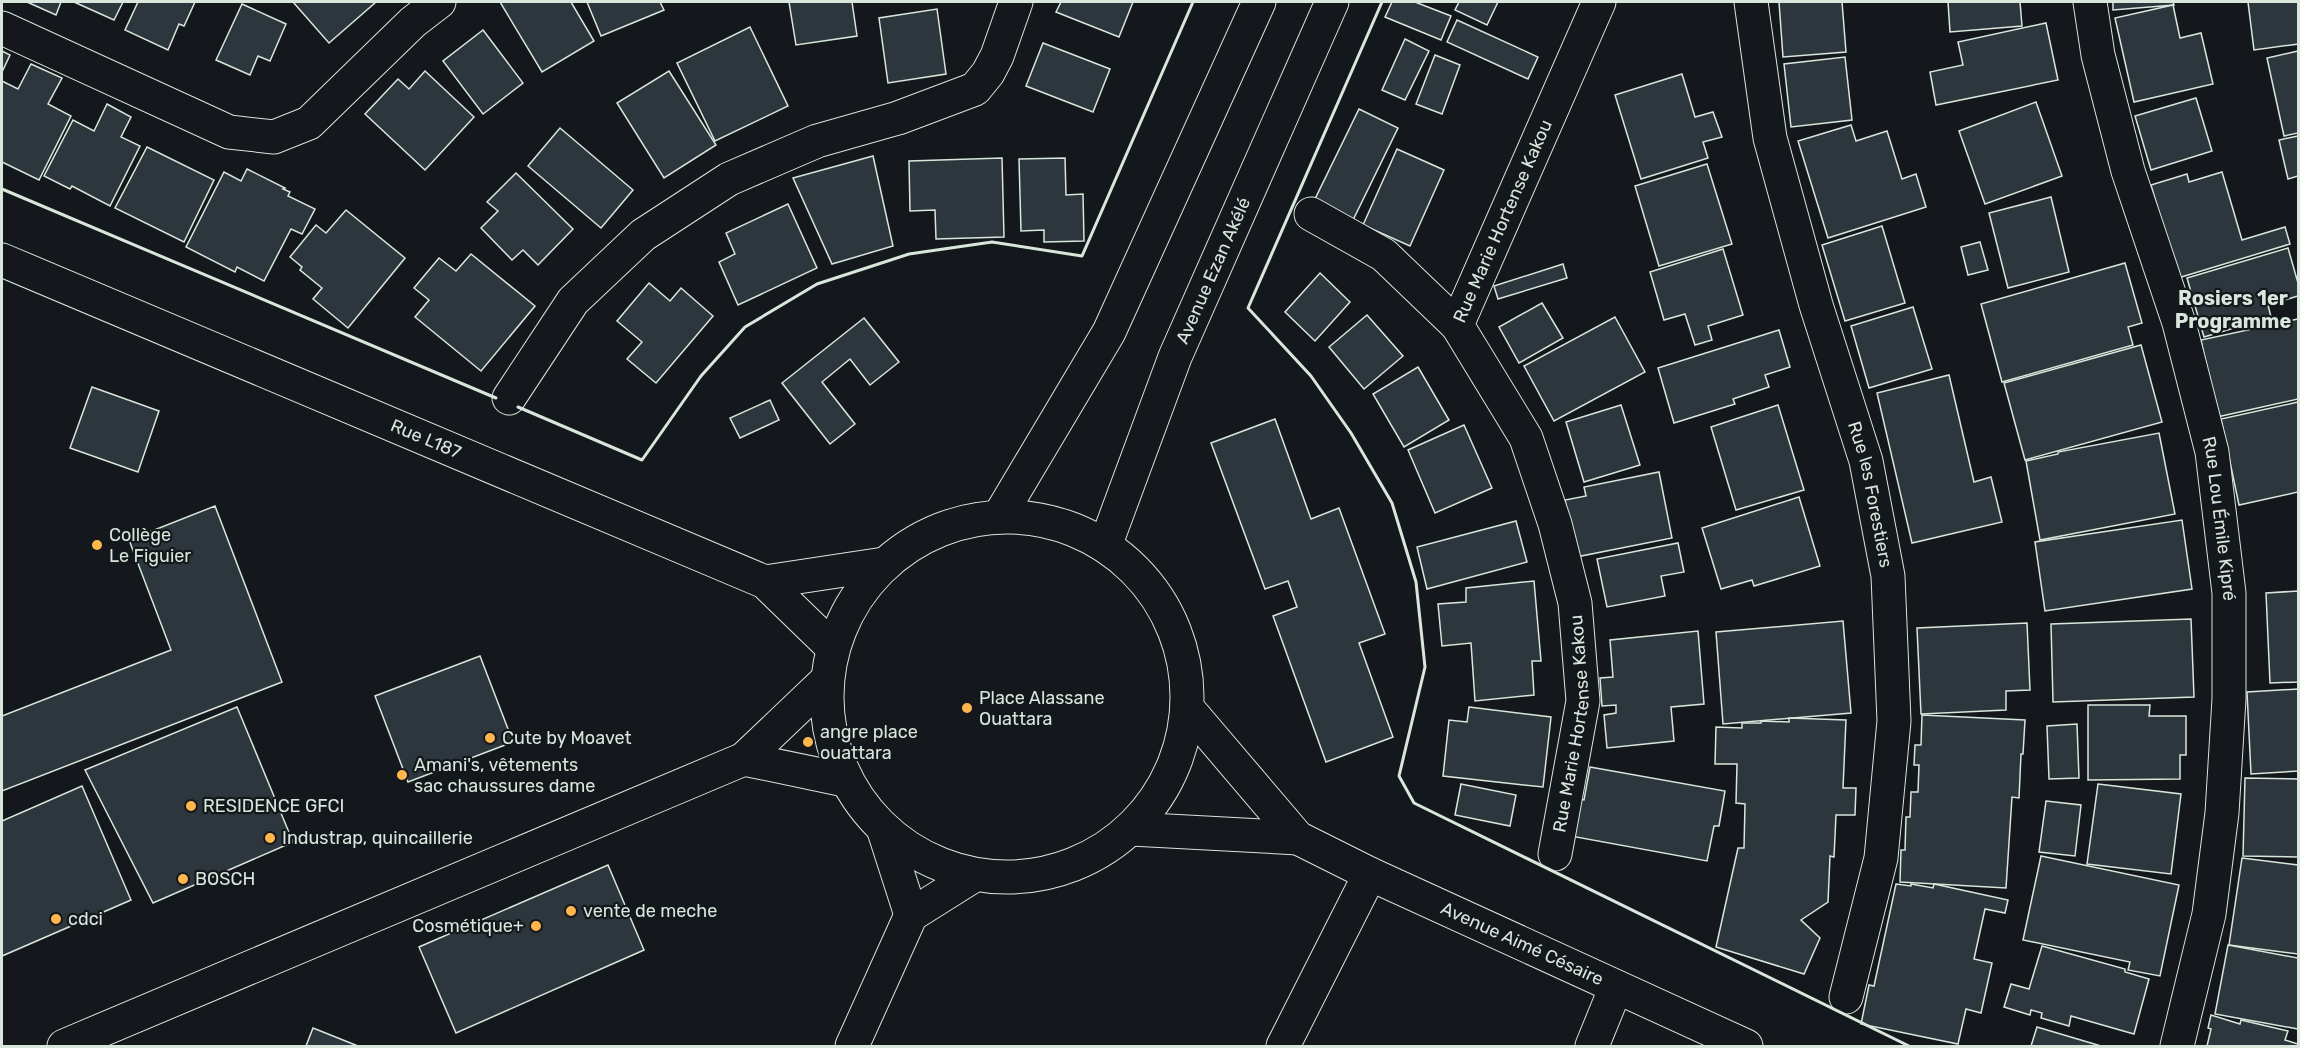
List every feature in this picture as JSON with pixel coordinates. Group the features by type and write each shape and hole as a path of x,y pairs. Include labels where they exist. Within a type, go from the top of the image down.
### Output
{"street":[{"path":"2,28 229,132 274,137 309,123 413,22 439,2"},
{"path":"509,398 573,302 643,235 729,179 817,141 898,118 975,88 988,73 997,56 1016,2"},
{"path":"1000,515 1109,332 1259,2"},
{"name":"Avenue Ezan Akélé","path":"1105,546 1174,357 1332,2"},
{"name":"Rue Marie Hortense Kakou","path":"1555,854 1583,701 1575,603 1555,524 1526,438 1457,325 1599,2"},
{"name":"Rue les Forestiers","path":"1751,2 1770,138 1816,305 1866,461 1888,576 1894,721 1881,858 1846,998"},
{"name":"Rue Lou Émile Kipré","path":"2090,2 2098,55 2128,171 2179,323 2212,452 2229,593 2229,699 2222,813 2209,914 2177,1047"},
{"path":"1311,214 1384,255 1457,325"},
{"name":"Rue L187","path":"2,260 765,582 833,648"},
{"path":"1000,515 1052,520 1080,531 1105,546 1144,580 1180,637 1189,710 1171,775 1131,829 1097,855 1058,871 1016,879 973,876 926,860 884,831 845,780 829,732 826,680 833,648 852,602 884,564 937,529 1000,515"},
{"path":"765,582 884,564"},
{"path":"64,1047 744,759 826,680"},
{"name":"Avenue Aimé Césaire","path":"1189,710 1298,838 1370,874 1746,1047"},
{"path":"744,759 845,780"},
{"name":"Avenue Aimé Césaire","path":"1131,829 1298,838"},
{"path":"884,831 911,915"},
{"path":"1283,1047 1370,874"},
{"path":"852,1047 911,915 973,876"},
{"path":"1592,1047 1616,987"}],"building":[{"path":"27,2 61,2 56,15"},
{"path":"74,2 123,2 114,20"},
{"path":"138,2 195,2 184,26 179,24 168,50 125,30"},
{"path":"293,2 376,2 329,43"},
{"path":"500,2 571,2 594,41 542,72"},
{"path":"587,2 660,2 664,10 601,36"},
{"path":"789,2 852,2 857,36 796,45"},
{"path":"1061,2 1133,2 1119,37 1056,12"},
{"path":"1392,2 1415,2 1451,16 1441,40 1385,17"},
{"path":"1459,2 1498,2 1487,25 1455,10"},
{"path":"1779,2 1842,2 1846,52 1783,57"},
{"path":"1948,2 2020,2 2022,26 1950,32"},
{"path":"2113,2 2173,2 2174,5 2113,10"},
{"path":"2248,2 2298,2 2298,44 2254,50"},
{"path":"242,4 286,24 270,61 258,56 250,75 216,60"},
{"path":"2173,5 2180,38 2201,33 2213,84 2134,102 2115,18"},
{"path":"937,9 946,74 888,83 879,18"},
{"path":"1457,20 1538,57 1528,79 1447,42"},
{"path":"2046,23 2058,80 1936,105 1930,72 1963,65 1958,42"},
{"path":"750,27 788,106 715,141 677,63"},
{"path":"483,30 523,83 483,114 443,61"},
{"path":"1405,39 1429,51 1405,100 1382,90"},
{"path":"1043,43 1110,69 1093,112 1026,86"},
{"path":"2,51 10,55 2,72"},
{"path":"2298,51 2298,133 2284,136 2267,58"},
{"path":"1435,55 1460,65 1442,114 1416,104"},
{"path":"1845,57 1852,120 1791,127 1784,64"},
{"path":"31,64 62,78 48,104 71,116 39,180 2,162 2,81 18,89"},
{"path":"425,71 474,117 425,170 365,114 398,79 409,89"},
{"path":"669,71 716,145 664,178 617,103"},
{"path":"1682,74 1695,117 1713,112 1722,137 1703,142 1708,158 1641,179 1615,95"},
{"path":"2196,98 2212,151 2151,170 2135,116"},
{"path":"2036,102 2062,176 1985,204 1959,131"},
{"path":"107,104 131,117 121,137 140,146 110,206 72,186 70,189 44,176 73,120 94,131"},
{"path":"1359,109 1398,128 1353,220 1314,201"},
{"path":"1851,125 1856,141 1887,131 1902,179 1916,174 1926,207 1828,238 1798,141"},
{"path":"560,128 633,190 601,228 528,166"},
{"path":"2298,136 2298,176 2288,179 2279,140"},
{"path":"147,147 214,180 184,242 115,208"},
{"path":"1397,149 1444,170 1410,246 1363,225"},
{"path":"873,156 893,246 832,264 793,178"},
{"path":"1002,158 1004,237 936,239 935,210 910,211 909,161"},
{"path":"1065,158 1066,195 1083,194 1084,241 1044,242 1044,230 1021,231 1019,159"},
{"path":"1707,164 1732,244 1659,266 1635,186"},
{"path":"247,169 285,188 283,189 290,192 288,196 315,209 302,234 291,229 264,281 237,267 235,272 186,247 224,172 241,181"},
{"path":"2222,172 2242,240 2285,227 2290,244 2178,278 2151,185 2187,174 2189,182"},
{"path":"516,173 573,229 538,265 523,250 512,260 481,228 498,211 487,202"},
{"path":"2051,197 2069,272 2008,288 1989,213"},
{"path":"788,204 817,268 738,305 719,262 735,254 726,233"},
{"path":"346,210 405,258 348,328 313,299 322,288 300,270 302,267 290,257 316,225 326,233"},
{"path":"1882,226 1905,303 1845,321 1822,245"},
{"path":"1980,242 1988,270 1968,275 1961,247"},
{"path":"2288,248 2298,283 2298,296 2268,305 2271,317 2204,337 2187,278"},
{"path":"1723,249 1743,315 1708,326 1712,340 1695,345 1685,314 1664,320 1650,272"},
{"path":"471,254 535,306 481,371 415,317 429,300 414,288 439,258 456,271"},
{"path":"2125,263 2142,323 2128,327 2133,345 2002,382 1981,304"},
{"path":"1563,264 1567,278 1498,299 1494,286"},
{"path":"1320,273 1350,302 1315,341 1285,312"},
{"path":"649,283 670,301 681,288 713,316 656,383 627,359 642,342 617,321"},
{"path":"1542,303 1563,338 1519,363 1499,327"},
{"path":"1913,307 1932,369 1869,388 1851,326"},
{"path":"1367,315 1403,356 1364,389 1329,347"},
{"path":"1615,317 1645,372 1554,421 1524,366"},
{"path":"864,318 899,362 870,385 850,359 822,382 855,424 830,444 782,383"},
{"path":"2298,319 2298,399 2217,417 2201,340"},
{"path":"1779,330 1790,367 1765,375 1769,387 1733,399 1735,404 1674,423 1658,368"},
{"path":"2141,345 2162,422 2025,460 2004,383"},
{"path":"1418,367 1449,420 1404,447 1373,394"},
{"path":"1949,375 1974,482 1991,477 2002,522 1912,543 1877,393"},
{"path":"92,387 159,411 138,472 70,448"},
{"path":"770,400 779,420 740,438 730,418"},
{"path":"2298,402 2298,492 2239,505 2221,419"},
{"path":"1621,405 1640,465 1584,482 1566,422"},
{"path":"1778,405 1804,490 1736,510 1711,427"},
{"path":"1275,419 1311,519 1339,508 1385,634 1359,643 1393,737 1326,762 1273,616 1297,607 1288,581 1265,589 1211,443"},
{"path":"1464,425 1492,488 1435,513 1408,450"},
{"path":"2159,433 2175,514 2040,540 2026,461 2058,454 2058,452"},
{"path":"1659,472 1672,538 1576,557 1565,500 1586,496 1584,487"},
{"path":"1799,497 1820,566 1754,586 1752,580 1721,589 1702,528"},
{"path":"215,506 282,682 2,791 2,716 171,650 129,540"},
{"path":"2182,520 2192,589 2045,611 2035,542"},
{"path":"1516,521 1527,562 1427,589 1417,547"},
{"path":"1678,543 1684,572 1661,576 1665,596 1607,607 1597,559"},
{"path":"1534,581 1541,661 1532,661 1534,695 1475,701 1471,643 1442,646 1438,604 1466,602 1466,588"},
{"path":"2298,591 2298,682 2270,683 2266,593"},
{"path":"2191,619 2194,697 2053,702 2051,624"},
{"path":"1843,621 1851,713 1723,724 1716,632"},
{"path":"2027,623 2030,690 2006,691 2006,710 1921,714 1917,628"},
{"path":"1698,631 1704,704 1671,707 1674,741 1607,748 1604,715 1616,713 1616,705 1602,706 1600,678 1613,677 1610,640"},
{"path":"480,656 513,742 408,782 375,696"},
{"path":"2298,689 2298,771 2251,774 2247,692"},
{"path":"2088,705 2150,705 2149,716 2186,716 2186,755 2180,755 2180,779 2088,780"},
{"name":"RESIDENCE GFCI","path":"237,707 293,842 153,903 85,770"},
{"path":"1469,707 1551,717 1543,787 1443,776 1449,720 1467,722"},
{"path":"1922,715 2025,720 2019,798 2012,797 2006,888 1900,882 1901,850 1905,850 1906,817 1910,817 1911,792 1918,792 1919,765 1914,765 1915,745 1921,745"},
{"path":"1789,718 1846,720 1843,788 1856,788 1855,815 1836,815 1834,857 1830,856 1828,902 1801,920 1820,938 1804,974 1716,947 1738,848 1744,848 1745,804 1736,803 1737,764 1715,764 1716,727 1742,728 1742,723 1789,722"},
{"path":"2077,724 2079,778 2049,779 2047,726"},
{"path":"1590,767 1725,791 1719,826 1714,826 1707,861 1565,835 1573,798 1584,800"},
{"path":"2245,778 2298,779 2298,857 2243,856"},
{"path":"1461,784 1516,795 1510,826 1455,815"},
{"path":"2098,784 2181,794 2171,874 2087,864"},
{"path":"82,786 131,900 2,956 2,821"},
{"path":"2046,801 2081,805 2075,856 2039,852"},
{"path":"2041,856 2179,885 2160,976 2128,970 2130,962 2023,940"},
{"path":"2242,858 2298,865 2298,954 2229,945"},
{"path":"608,865 644,950 456,1033 419,947"},
{"path":"1896,884 1933,888 1934,884 2008,900 2005,913 1985,909 1974,959 1992,963 1981,1013 1966,1009 1958,1044 1861,1024 1869,985 1874,986"},
{"path":"2228,945 2298,958 2298,1029 2215,1014"},
{"path":"2042,946 2125,969 2125,972 2149,979 2134,1034 2071,1016 2069,1026 2041,1018 2042,1013 2031,1010 2030,1015 2004,1007 2011,984 2029,989"},
{"path":"2211,1015 2240,1024 2241,1020 2288,1031 2285,1040 2298,1044 2298,1046 2207,1046"},
{"path":"2037,1027 2101,1046 2031,1046"},
{"path":"313,1028 358,1046 306,1046"}],"wall":[{"path":"518,407 642,460 701,376 745,327 817,284 909,254 992,242 1082,256 1193,2"},
{"path":"1382,2 1248,308 1311,376 1351,433 1392,503 1416,582 1425,667 1399,776 1414,803 1909,1046"},
{"path":"2,189 496,398"}],"place":[{"name":"Collège Le Figuier","path":"97,545"},
{"name":"Place Alassane Ouattara","path":"967,708"},
{"name":"Cute by Moavet","path":"490,738"},
{"name":"angre place ouattara","path":"808,742"},
{"name":"Amani's, vêtements sac chaussures dame","path":"402,775"},
{"name":"RESIDENCE GFCI","path":"191,806"},
{"name":"Industrap, quincaillerie","path":"270,838"},
{"name":"BOSCH","path":"183,879"},
{"name":"vente de meche","path":"571,911"},
{"name":"cdci","path":"56,919"},
{"name":"Cosmétique+","path":"536,926"}],"district":[{"name":"Rosiers 1er Programme","path":"2233,310"}]}
